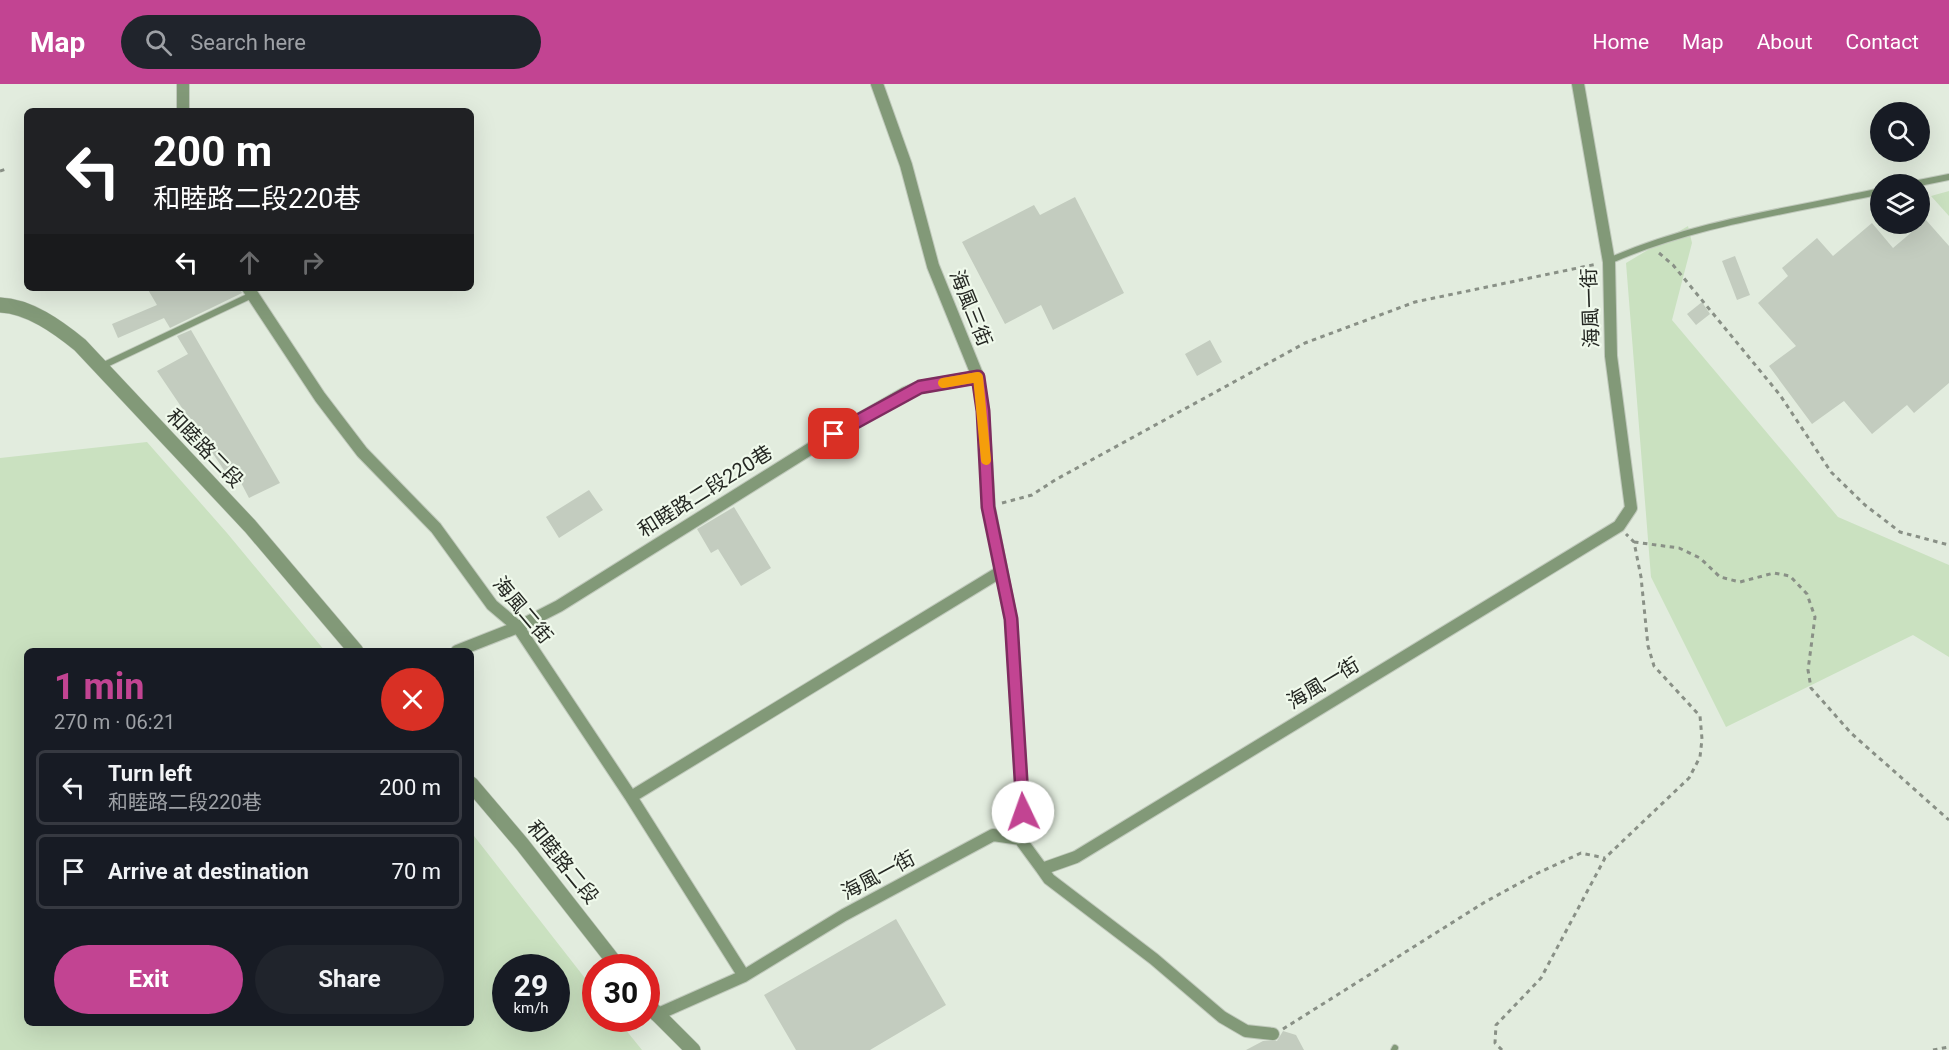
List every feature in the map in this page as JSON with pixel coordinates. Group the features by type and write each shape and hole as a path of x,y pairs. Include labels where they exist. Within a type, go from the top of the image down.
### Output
{"street":[{"path":"183,84 183,108"},
{"name":"海風三街","path":"877,84 906,165 933,266 978,377 983,411 988,507 1011,619 1023,812 1020,839"},
{"name":"海風一街","path":"1041,869 1076,857 1619,526 1630,508 1611,356 1609,262 1578,84"},
{"name":"海風二街","path":"250,291 320,397 362,452 436,528 492,605 518,627 631,797 744,976"},
{"name":"和睦路二段","path":"0,305 13,306 62,330 80,345 98,367 250,526 353,648"},
{"name":"和睦路二段220巷","path":"465,648 518,627 560,606 824,440 905,393 920,387 978,377"},
{"path":"631,797 1000,572"},
{"name":"和睦路二段","path":"474,788 522,844 608,954"},
{"name":"海風一街","path":"660,1013 744,976 844,915 993,835 1020,839"},
{"path":"1020,839 1049,879 1154,959 1222,1017 1246,1031 1273,1034"},
{"path":"660,1019 693,1050"}],"lane":[{"path":"1930,181 1949,177"},
{"path":"1609,262 1648,244 1710,228 1870,194"},
{"path":"98,367 174,334 250,291"}],"path":[{"path":"0,171 6,169"},
{"path":"1648,244 1673,265 1780,395 1831,472 1865,505 1900,532 1949,545"},
{"path":"988,507 1032,495 1055,480 1305,343 1415,302 1609,262"},
{"path":"1502,1050 1495,1043 1496,1025 1541,978 1605,858 1689,778 1700,757 1702,740 1700,716 1654,666 1648,646 1641,577 1634,542 1619,526"},
{"path":"1634,542 1679,548 1700,558 1720,578 1740,582 1774,573 1790,576 1807,594 1815,618 1808,670 1811,688 1851,733 1949,820"},
{"path":"1273,1034 1485,902 1538,873 1581,853 1605,858"},
{"path":"1933,1050 1949,1047"}],"green space":[{"path":"1949,191 1949,216 1931,196"},
{"path":"1688,226 1692,243 1672,320 1838,517 1949,565 1949,657 1913,635 1726,727 1651,577 1626,263"},
{"path":"147,442 227,533 323,648 24,648 24,1026 474,1026 474,836 566,954 492,954 492,1032 570,1032 570,959 582,974 582,1032 627,1032 642,1050 0,1050 0,458"}],"building":[{"path":"1075,197 1124,293 1053,330 1041,305 1005,324 962,242 1034,205 1040,215"},
{"path":"1870,225 1870,234 1881,234 1893,248 1910,234 1930,234 1930,225 1949,246 1949,383 1914,413 1907,405 1872,434 1844,401 1812,424 1769,366 1796,346 1758,303 1788,276 1782,268 1817,238 1833,256"},
{"path":"1735,256 1750,295 1737,300 1722,261"},
{"path":"149,291 241,291 242,293 170,328 164,318 118,338 112,324 157,305"},
{"path":"1702,302 1710,314 1696,325 1687,314"},
{"path":"191,330 280,483 249,498 237,475 230,479 157,371 188,354 177,336"},
{"path":"1210,340 1222,362 1197,376 1185,354"},
{"path":"589,490 603,510 559,538 546,517"},
{"path":"734,507 771,568 741,586 718,549 711,553 697,529"},
{"path":"896,919 946,1005 870,1050 796,1050 764,995"},
{"path":"1283,1031 1296,1035 1304,1050 1246,1050 1263,1041 1277,1041"}],"slow traffic":[{"path":"943,383 978,377 986,460"}],"route":[{"path":"834,434 905,393 920,387 978,377 983,411 988,507 1011,619 1023,812"}]}
